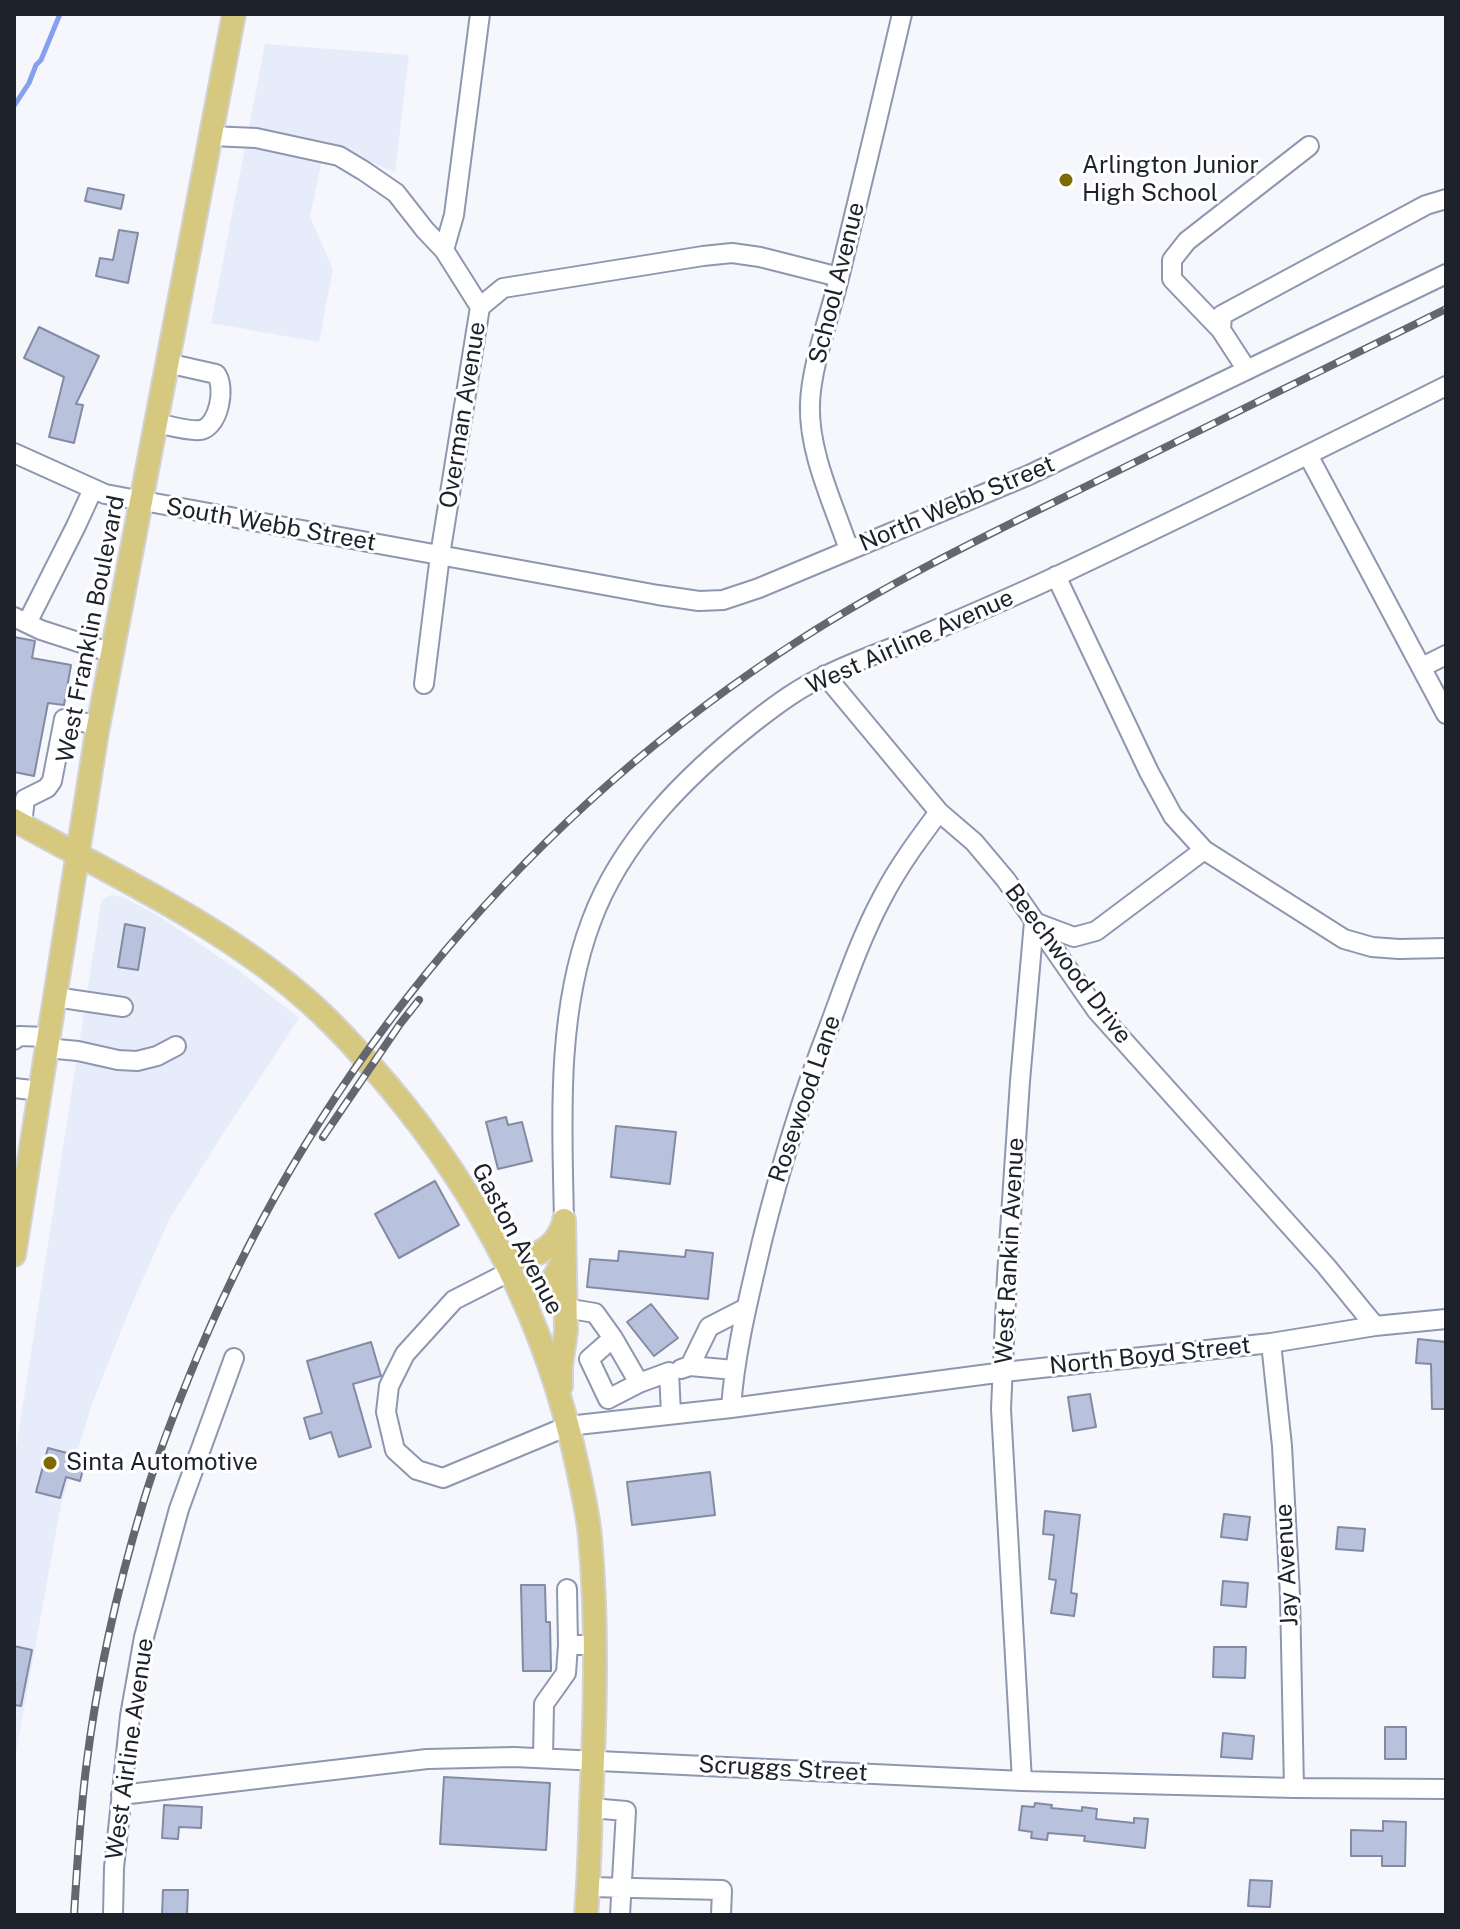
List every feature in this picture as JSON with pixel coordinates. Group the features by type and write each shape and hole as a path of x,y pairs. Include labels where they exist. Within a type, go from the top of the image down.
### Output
{"main road":[{"name":"West Franklin Boulevard","path":"14,1255 98,725 234,14"},
{"name":"Gaston Avenue","path":"18,822 189,915 232,943 325,1016 413,1115 456,1174 507,1264 545,1352 565,1415 590,1536 595,1645 594,1760 586,1915"},
{"path":"564,1220 566,1331 561,1369 565,1415"},
{"path":"507,1264 541,1253 557,1239 564,1220"},
{"path":"524,1300 556,1277 564,1256"}],"street":[{"path":"444,250 454,215 480,14"},
{"name":"School Avenue","path":"849,550 818,460 811,432 810,403 816,366 902,14"},
{"name":"Overman Avenue","path":"211,136 256,138 339,156 364,171 396,193 444,250 480,307 440,555 424,684"},
{"path":"1247,370 1221,330 1172,279 1172,260 1187,241 1309,146"},
{"path":"1221,330 1222,315 1426,205 1446,199"},
{"path":"480,307 503,288 732,253 839,277"},
{"name":"North Webb Street","path":"440,555 699,601 723,600 759,588 1029,475 1446,274"},
{"path":"156,423 200,430 210,426 221,395 221,379 216,374 167,363"},
{"name":"West Airline Avenue","path":"564,1220 562,1110 566,1034 578,961 591,919 613,876 641,831 691,776 783,699 825,675 984,610 1446,386"},
{"name":"South Webb Street","path":"14,453 105,494 440,555"},
{"path":"1308,455 1446,714"},
{"path":"93,489 76,526 20,620 112,653"},
{"path":"1056,576 1155,783 1173,816 1204,850 1344,939 1372,947 1446,948"},
{"path":"1422,667 1446,655"},
{"name":"Beechwood Drive","path":"825,675 939,812 974,842 1006,880 1097,1011 1326,1266 1375,1326"},
{"path":"18,822 25,799 47,788 52,781 64,719 98,725"},
{"name":"Rosewood Lane","path":"731,1408 734,1370 746,1308 777,1181 802,1098 881,898 908,853 939,812"},
{"path":"1034,922 1074,937 1096,931 1204,850"},
{"name":"West Rankin Avenue","path":"1022,1781 1001,1409 1020,1081 1034,922"},
{"path":"55,997 123,1007"},
{"path":"14,1040 19,1036 118,1060 137,1061 157,1056 176,1046"},
{"path":"14,1088 40,1091"},
{"name":"North Boyd Street","path":"507,1264 454,1300 405,1354 389,1386 386,1412 395,1450 417,1470 443,1478 565,1415 614,1420 731,1408 1446,1319"},
{"path":"565,1308 595,1313 639,1383"},
{"path":"690,1366 709,1327 746,1308"},
{"path":"561,1369 589,1359 613,1338"},
{"name":"Jay Avenue","path":"1271,1343 1282,1446 1290,1596 1294,1788"},
{"name":"West Airline Avenue","path":"113,1915 121,1795 130,1716 144,1637 179,1509 234,1358"},
{"path":"589,1359 608,1399 614,1420"},
{"path":"608,1399 639,1383 690,1366 734,1370"},
{"path":"669,1372 671,1414"},
{"path":"543,1758 544,1704 566,1673 567,1589"},
{"path":"568,1645 595,1645"},
{"name":"Scruggs Street","path":"121,1795 427,1759 543,1758 1022,1781 1446,1789"},
{"path":"591,1808 626,1811 620,1915"},
{"path":"589,1887 722,1890 721,1915"}],"shaded area":[{"path":"265,44 409,55 395,173 326,141 310,217 333,269 319,342 211,323"},
{"path":"111,895 123,897 159,916 238,970 299,1018 170,1218 92,1404 61,1505 14,1764 14,1462 101,903"}],"building":[{"path":"88,188 124,195 121,209 85,201"},
{"path":"119,230 138,233 128,283 96,276 100,258 113,260"},
{"path":"39,327 99,356 76,404 83,405 74,443 49,437 64,377 24,358"},
{"path":"14,637 35,641 32,658 71,665 64,705 48,703 34,776 14,772"},
{"path":"125,924 145,928 138,970 118,967"},
{"path":"506,1117 508,1125 522,1122 532,1161 498,1169 486,1122"},
{"path":"616,1126 676,1132 670,1184 611,1177"},
{"path":"435,1181 459,1225 399,1258 375,1214"},
{"path":"686,1250 713,1253 708,1299 587,1287 590,1259 618,1261 619,1251 685,1257"},
{"path":"651,1304 678,1338 654,1356 627,1322"},
{"path":"1418,1339 1446,1342 1446,1409 1432,1409 1431,1364 1416,1363"},
{"path":"371,1342 381,1376 353,1384 371,1447 339,1457 331,1432 310,1439 304,1418 322,1413 307,1361"},
{"path":"1090,1394 1096,1427 1073,1431 1068,1397"},
{"path":"48,1448 86,1458 80,1481 66,1477 60,1498 36,1492"},
{"path":"710,1472 715,1515 632,1525 627,1482"},
{"path":"1045,1511 1080,1515 1071,1593 1077,1594 1074,1616 1051,1613 1056,1580 1049,1579 1054,1535 1043,1534"},
{"path":"1224,1514 1250,1517 1247,1540 1221,1537"},
{"path":"1338,1527 1365,1529 1363,1551 1336,1549"},
{"path":"1223,1581 1248,1583 1246,1607 1221,1605"},
{"path":"521,1585 545,1585 546,1622 550,1622 551,1671 523,1671"},
{"path":"14,1646 32,1650 21,1706 14,1705"},
{"path":"1214,1647 1246,1647 1245,1678 1213,1677"},
{"path":"1385,1727 1406,1727 1406,1759 1385,1759"},
{"path":"1223,1733 1254,1736 1252,1759 1221,1757"},
{"path":"444,1777 550,1783 546,1850 440,1844"},
{"path":"1035,1803 1082,1811 1082,1807 1097,1809 1096,1819 1134,1823 1134,1818 1148,1819 1145,1848 1084,1841 1085,1836 1048,1833 1047,1840 1031,1838 1032,1832 1019,1830 1022,1806 1034,1807"},
{"path":"164,1805 202,1807 201,1828 179,1827 178,1839 162,1838"},
{"path":"1383,1821 1406,1822 1405,1866 1382,1866 1382,1856 1351,1856 1351,1830 1383,1831"},
{"path":"1250,1880 1272,1881 1270,1907 1248,1906"},
{"path":"163,1890 188,1890 187,1915 162,1915"}],"waterway":[{"path":"14,106 41,60 60,14"}],"railway":[{"path":"74,1915 84,1786 102,1668 134,1535 169,1428 198,1355 248,1246 307,1143 372,1044 445,951 525,864 611,782 703,707 801,639 949,555 1446,309"},
{"path":"323,1137 419,1000"}],"place":[{"name":"Arlington Junior High School","path":"1066,180"},
{"name":"Sinta Automotive","path":"50,1463"}]}
